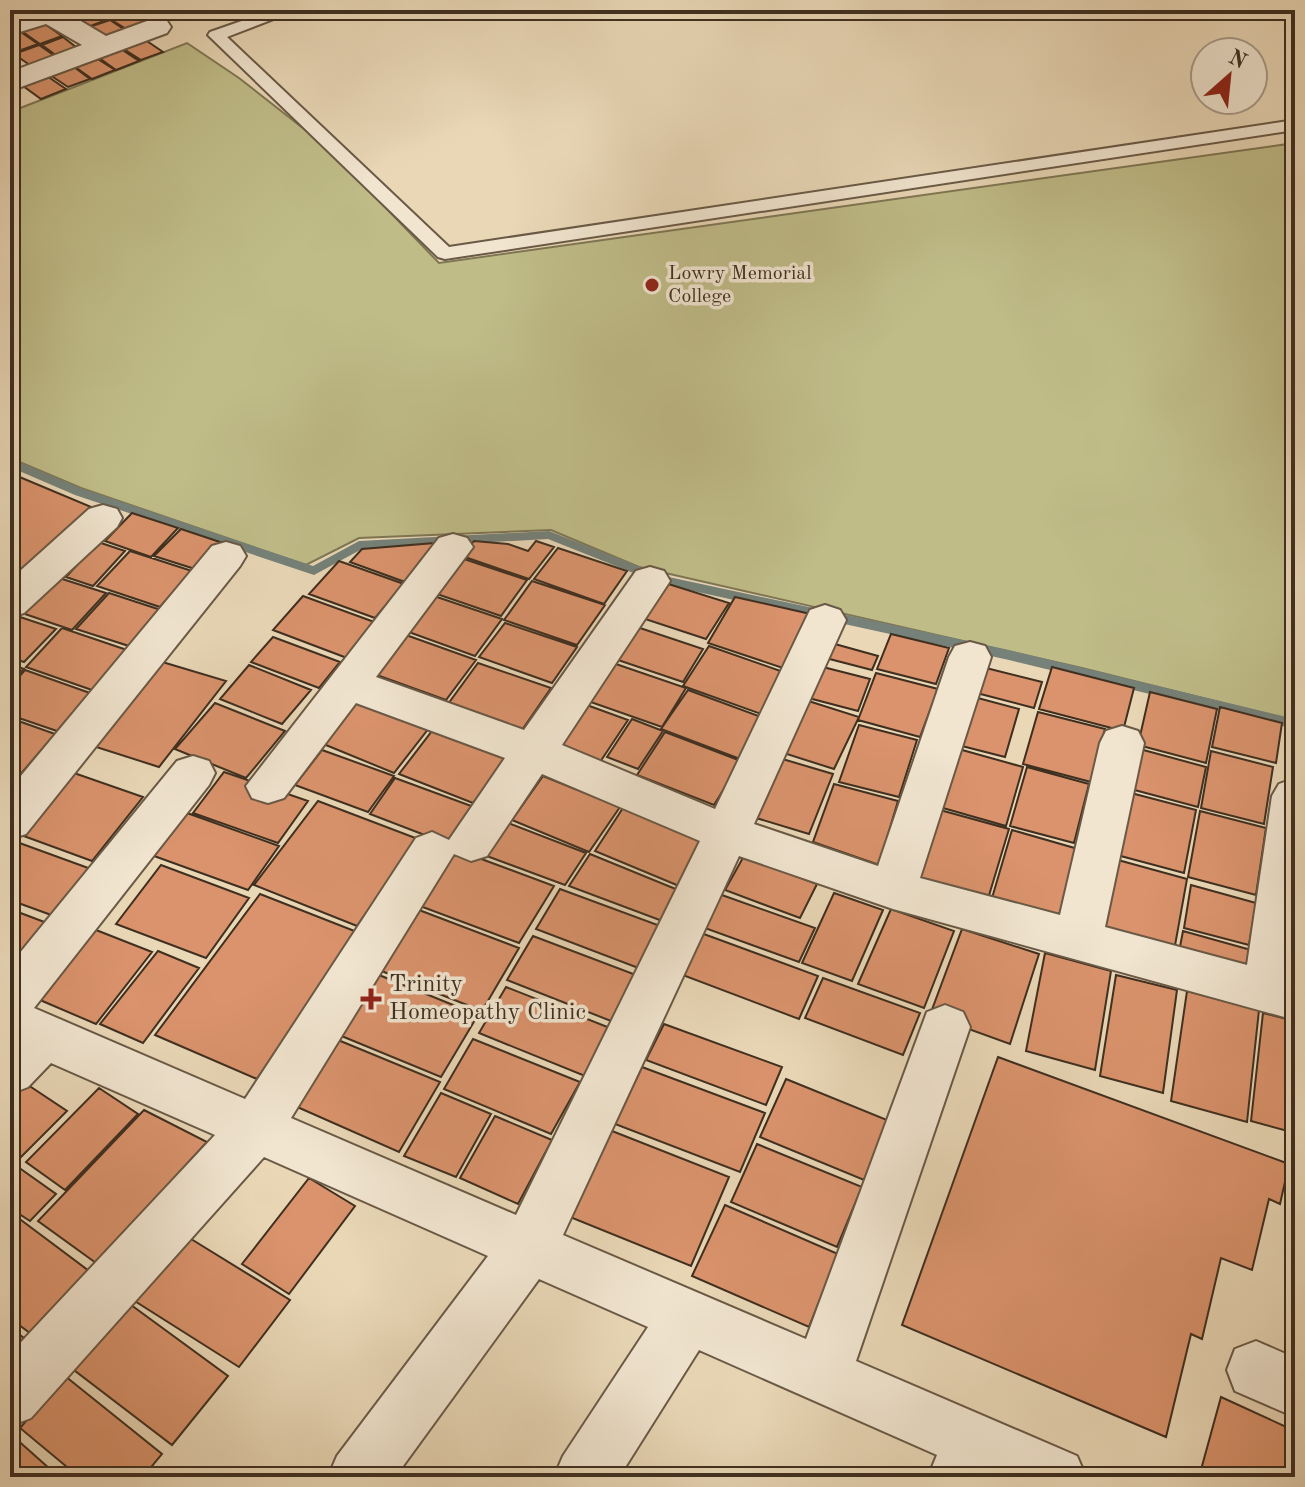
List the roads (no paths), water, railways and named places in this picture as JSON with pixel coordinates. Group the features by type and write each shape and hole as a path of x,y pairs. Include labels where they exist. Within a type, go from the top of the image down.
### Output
{"street":[{"path":"14,22 53,12 104,47"},
{"path":"10,82 157,27"},
{"path":"10,603 103,518"},
{"path":"268,786 453,547"},
{"path":"10,821 226,556"},
{"path":"10,1397 256,1128 451,847 533,751 650,581"},
{"path":"358,1477 529,1247 825,620"},
{"path":"893,890 970,657"},
{"path":"348,683 533,751 727,833 893,890 1282,996 1295,796"},
{"path":"1078,940 1122,743"},
{"path":"193,773 18,1033 256,1128 822,1374 967,1459 1056,1477"},
{"path":"822,1374 945,1027"},
{"path":"584,1477 688,1316"}],"lane":[{"path":"289,10 216,35 445,253 1295,125"}],"waterway":[{"path":"10,462 79,492 314,571 359,545 549,535 661,580 1009,655 1295,724"}],"place":[{"name":"Lowry Memorial College","path":"652,285"},
{"name":"Trinity Homeopathy Clinic","path":"371,999"}]}
